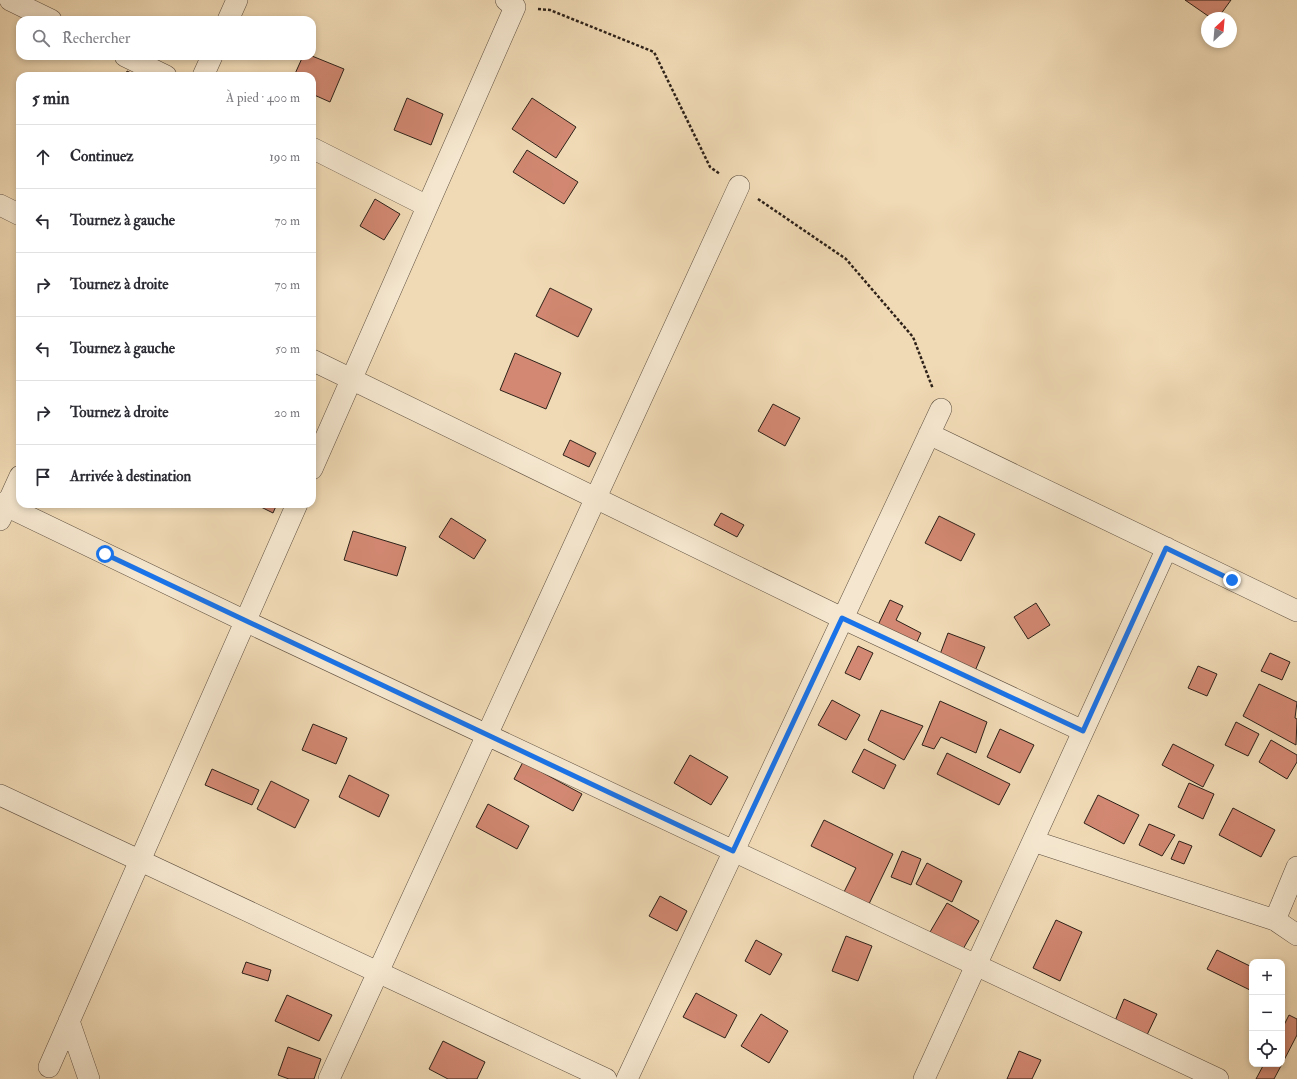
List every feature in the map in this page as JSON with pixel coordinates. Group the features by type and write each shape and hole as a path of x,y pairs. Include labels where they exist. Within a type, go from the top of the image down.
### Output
{"street":[{"path":"10,0 43,16"},
{"path":"230,16 237,0"},
{"path":"316,460 515,7 506,0"},
{"path":"133,60 158,72"},
{"path":"205,72 210,60"},
{"path":"316,150 427,206"},
{"path":"329,1079 739,186"},
{"path":"0,205 16,213"},
{"path":"316,362 842,618 1083,731"},
{"path":"627,1079 941,409"},
{"path":"929,434 1297,611"},
{"path":"16,484 2,510 245,621 1218,1079"},
{"path":"49,1067 295,508"},
{"path":"924,1079 1166,548"},
{"path":"0,794 606,1079"},
{"path":"1033,841 1275,920 1297,935"},
{"path":"1275,920 1297,867"},
{"path":"69,1021 89,1079"}],"building":[{"path":"1185,0 1231,0 1222,12 1202,12"},
{"path":"316,58 344,69 330,102 316,96 316,72 296,72 301,60 316,60"},
{"path":"407,98 443,114 431,145 394,130"},
{"path":"532,98 576,127 556,158 512,129"},
{"path":"527,150 578,182 564,204 513,172"},
{"path":"375,199 400,214 384,240 360,226"},
{"path":"550,288 592,309 578,337 536,316"},
{"path":"515,353 561,373 546,409 500,390"},
{"path":"773,404 800,418 785,446 758,431"},
{"path":"570,440 596,453 589,467 563,455"},
{"path":"263,508 275,508 273,513"},
{"path":"721,513 744,525 737,537 714,525"},
{"path":"939,516 975,534 961,561 925,543"},
{"path":"451,518 486,540 474,559 439,537"},
{"path":"353,531 406,547 397,576 344,560"},
{"path":"890,600 903,606 896,620 921,633 916,644 878,625"},
{"path":"1036,603 1050,625 1028,639 1014,617"},
{"path":"948,633 985,647 975,671 939,657"},
{"path":"858,646 873,653 860,680 845,673"},
{"path":"1270,653 1290,662 1282,680 1261,671"},
{"path":"1198,666 1217,674 1207,696 1188,688"},
{"path":"1259,684 1297,702 1295,718 1297,719 1296,745 1243,716"},
{"path":"832,700 860,715 846,740 818,725"},
{"path":"940,701 987,722 976,753 941,737 934,749 922,745"},
{"path":"881,710 923,726 904,760 868,740"},
{"path":"1236,722 1259,734 1248,756 1225,745"},
{"path":"313,724 347,738 336,764 302,750"},
{"path":"1000,729 1034,745 1020,773 987,757"},
{"path":"1271,740 1297,755 1297,762 1287,779 1259,762"},
{"path":"1173,744 1214,765 1203,787 1162,765"},
{"path":"864,749 896,765 884,789 852,772"},
{"path":"947,753 1010,784 999,805 937,774"},
{"path":"690,755 728,777 711,805 674,783"},
{"path":"523,762 582,794 573,811 514,779"},
{"path":"212,769 259,790 252,805 205,785"},
{"path":"349,775 389,795 379,817 339,797"},
{"path":"271,781 309,800 295,828 257,809"},
{"path":"1189,783 1214,794 1203,819 1178,807"},
{"path":"1098,795 1139,815 1124,844 1084,823"},
{"path":"488,804 529,826 517,849 476,827"},
{"path":"1233,808 1275,830 1261,857 1219,835"},
{"path":"824,820 893,854 868,906 843,894 856,868 811,846"},
{"path":"1149,824 1175,835 1162,856 1139,845"},
{"path":"1179,841 1192,846 1184,864 1171,859"},
{"path":"902,851 921,859 911,885 891,877"},
{"path":"927,863 962,881 952,902 916,884"},
{"path":"660,896 687,911 677,931 649,916"},
{"path":"947,903 979,921 962,951 930,932"},
{"path":"1056,920 1082,932 1060,981 1033,968"},
{"path":"846,936 872,946 858,981 832,971"},
{"path":"756,940 782,954 770,975 745,961"},
{"path":"1217,950 1249,966 1249,990 1207,969"},
{"path":"246,962 271,970 268,981 242,973"},
{"path":"696,993 737,1015 725,1038 683,1017"},
{"path":"287,995 332,1015 319,1041 275,1021"},
{"path":"1124,999 1157,1014 1147,1035 1115,1021"},
{"path":"761,1014 788,1031 769,1063 741,1046"},
{"path":"1289,1015 1297,1019 1297,1035 1285,1058 1285,1031 1285,1023"},
{"path":"443,1041 485,1062 477,1079 448,1079 429,1069"},
{"path":"288,1047 321,1059 314,1079 289,1079 278,1075"},
{"path":"1019,1051 1041,1060 1032,1079 1007,1079"},
{"path":"1262,1067 1280,1067 1274,1079 1256,1079"}],"route":[{"path":"105,554 733,851 842,618 1083,731 1166,548 1232,580"}]}
